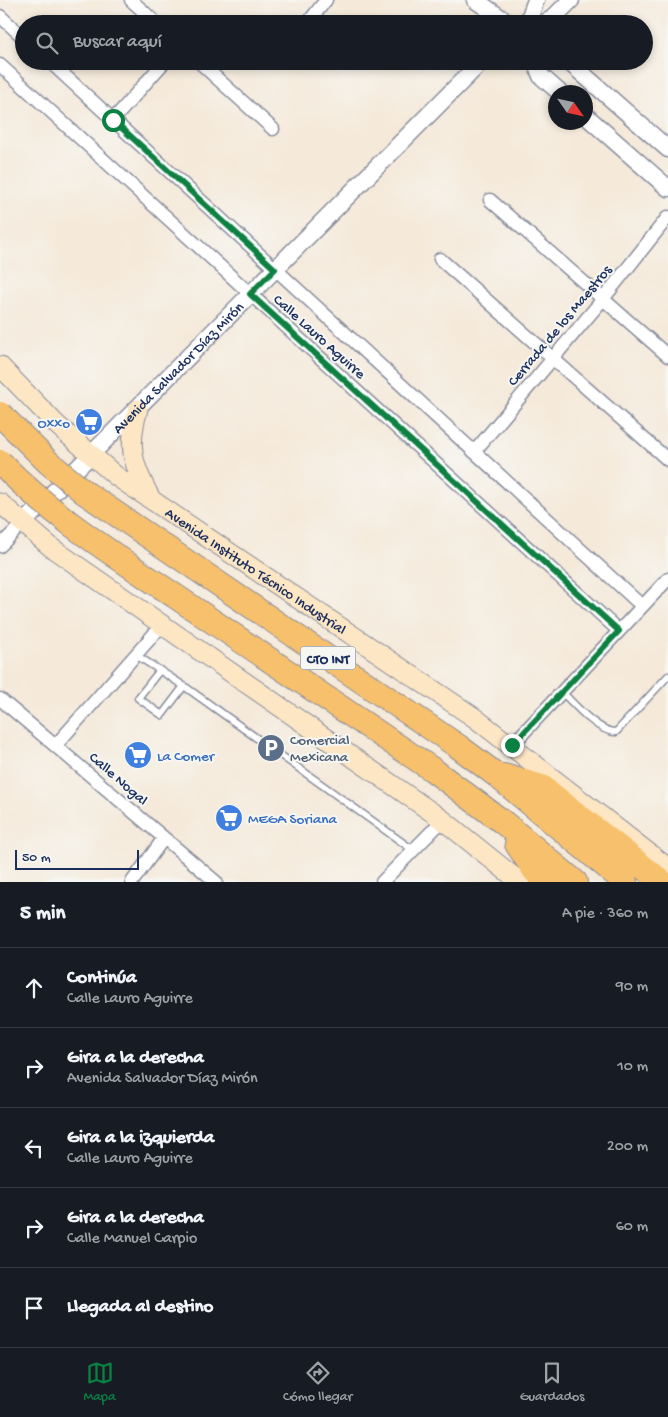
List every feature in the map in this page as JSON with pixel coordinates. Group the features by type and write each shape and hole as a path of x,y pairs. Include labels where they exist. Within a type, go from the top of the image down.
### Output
{"highway":[{"name":"CTO INT","path":"0,414 48,462 84,492 495,774 625,882"},
{"name":"CTO INT","path":"0,462 24,487 62,519 433,770 504,824 575,882"},
{"path":"495,774 542,786 662,882"},
{"path":"504,824 535,871 548,882"}],"main road":[{"name":"Avenida Instituto Técnico Industrial","path":"0,366 91,456 152,501 512,745 668,868"},
{"path":"138,409 133,427 131,446 133,464 152,501"},
{"path":"0,503 52,548 442,820 520,882"}],"street":[{"path":"131,0 147,15"},
{"path":"314,15 326,0"},
{"path":"530,15 536,0"},
{"path":"556,15 571,0"},
{"path":"482,2 499,15"},
{"path":"0,16 15,30"},
{"name":"Calle Lauro Aguirre","path":"0,65 619,631"},
{"name":"Calle Lauro Aguirre","path":"59,70 642,606"},
{"path":"113,120 157,70"},
{"path":"208,70 273,129"},
{"name":"Avenida Salvador Díaz Mirón","path":"22,524 473,70"},
{"path":"539,70 541,76 551,85"},
{"path":"578,70 668,149"},
{"path":"593,122 668,188"},
{"path":"490,200 668,356"},
{"name":"Cerrada de los Maestros","path":"474,452 603,299 668,217"},
{"path":"440,259 668,460"},
{"path":"0,546 22,524"},
{"path":"512,745 668,580"},
{"path":"56,745 162,625"},
{"name":"Calle Nogal","path":"0,699 216,882"},
{"path":"382,882 442,820"},
{"path":"132,882 164,838"}],"lane":[{"path":"136,655 184,686 413,850"},
{"path":"160,670 138,698 162,715 184,686"},
{"path":"562,692 600,726 609,732 616,732 668,676"}],"place":[{"name":"Oxxo","path":"89,422"},
{"name":"Comercial Mexicana","path":"271,748"},
{"name":"La Comer","path":"138,755"},
{"name":"MEGA Soriana","path":"229,818"}],"route":[{"path":"113,120 275,269 250,294 619,631 512,745"}]}
